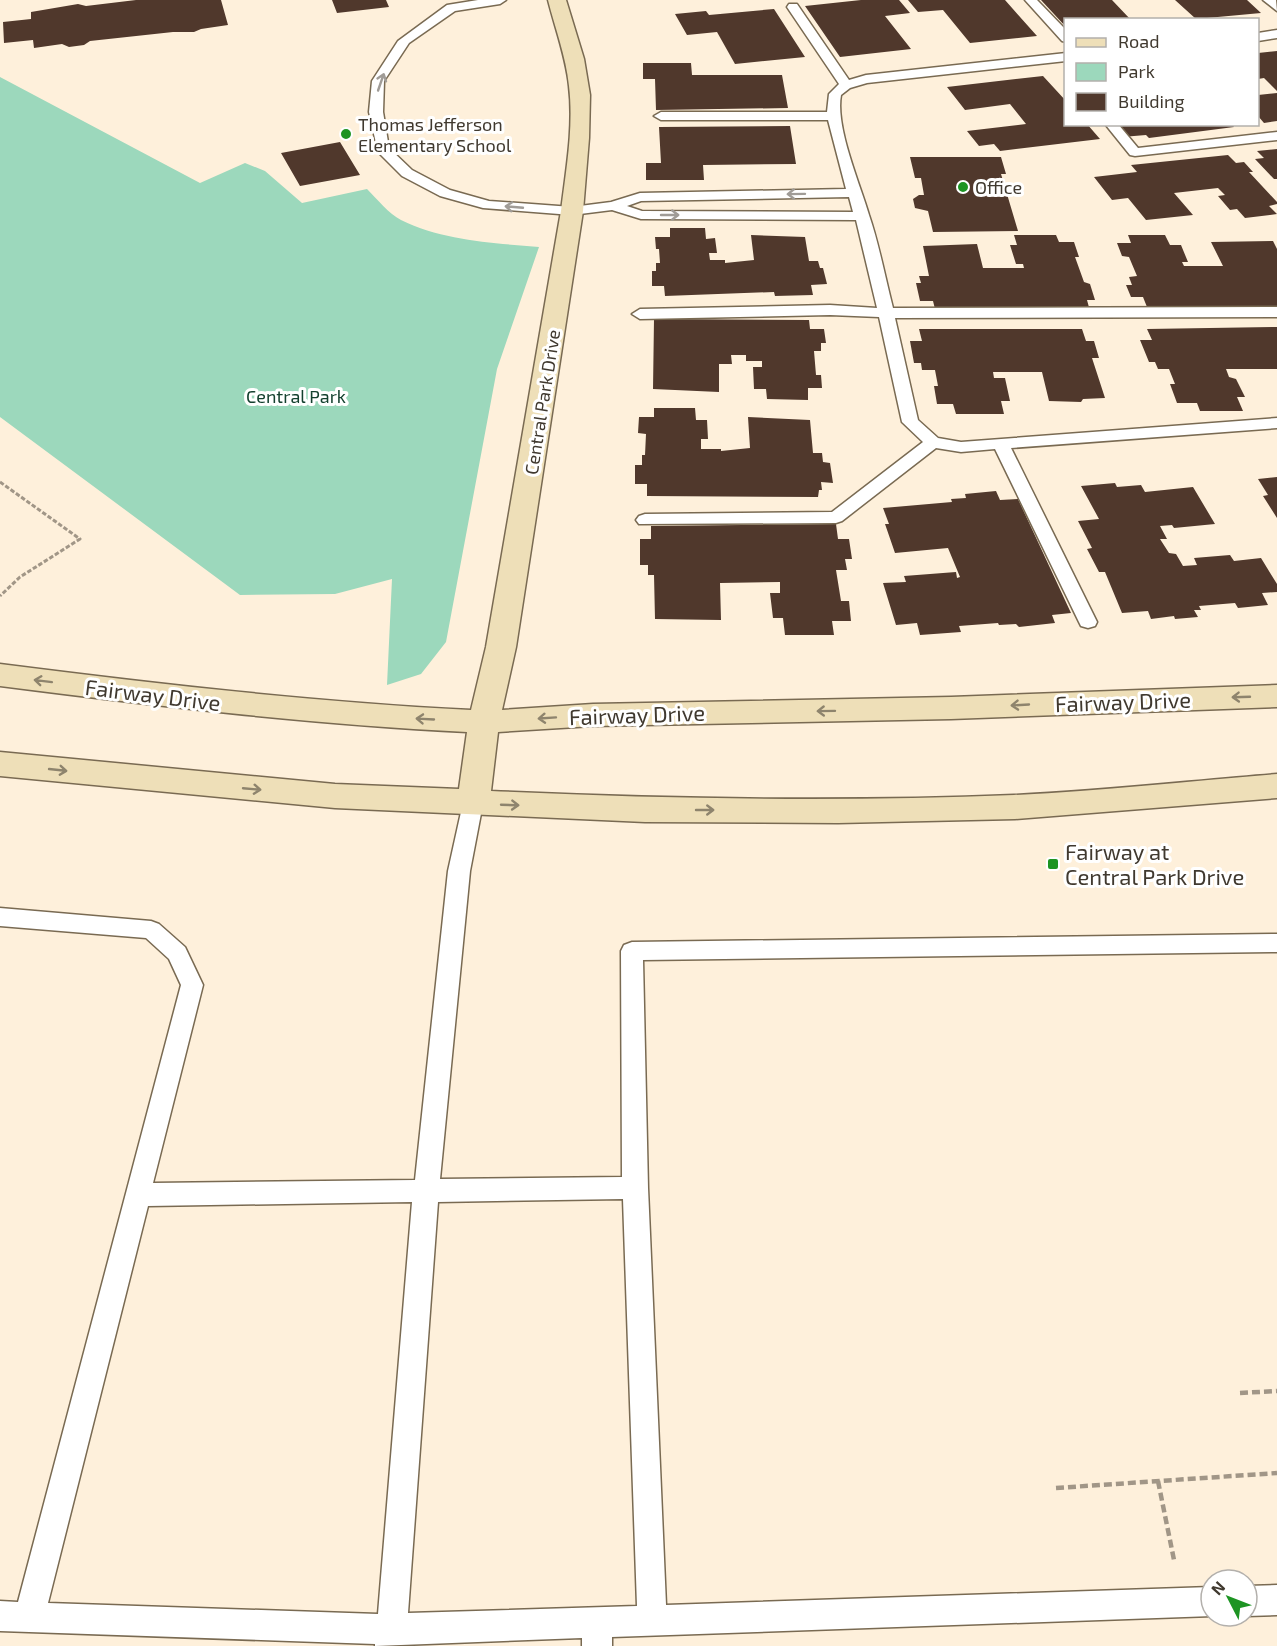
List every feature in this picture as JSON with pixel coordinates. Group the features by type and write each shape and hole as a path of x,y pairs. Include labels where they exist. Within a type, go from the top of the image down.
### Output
{"main road":[{"name":"Central Park Drive","path":"473,803 484,722 501,647 572,211 578,150 580,93 570,45 557,0"},
{"name":"Fairway Drive","path":"0,675 203,701 375,716 484,722 593,715 951,708 1277,696"},
{"path":"0,764 335,796 645,810 838,811 1015,807 1277,786"}],"lane":[{"path":"500,0 451,8 404,41 378,81 376,112 383,149 407,173 445,193 488,205 572,211 613,206 640,197 855,193"},
{"path":"1031,0 1064,37"},
{"path":"1269,0 1277,7"},
{"path":"793,7 846,85"},
{"path":"1259,36 1277,34"},
{"path":"1059,61 866,79 846,85 835,94 834,116 886,312 910,422 933,442 961,447 1277,423"},
{"path":"661,116 834,116"},
{"path":"1113,126 1135,152 1277,136"},
{"path":"613,206 641,215 862,216"},
{"path":"639,314 830,310 1277,312"},
{"path":"645,520 836,517 933,442"},
{"path":"1001,444 1088,622"},
{"path":"390,1638 426,1191 459,871 473,803"},
{"path":"0,916 151,930 177,953 192,985 29,1618"},
{"path":"652,1621 635,1188 632,951 1277,943"},
{"path":"138,1195 635,1188"},
{"path":"1259,1601 1277,1600"},
{"path":"0,1616 390,1638 597,1634 652,1621 1199,1602"}],"path":[{"path":"0,482 80,539 20,577 0,596"},
{"path":"1240,1393 1277,1391"},
{"path":"1056,1488 1277,1473"}],"green space":[{"name":"Central Park","path":"0,77 200,183 245,163 265,171 302,203 367,189 401,220 434,233 469,240 539,247 497,369 446,642 421,674 387,685 392,579 335,594 240,595 0,417"}],"building":[{"path":"136,0 221,0 228,25 194,32 173,32 90,41 84,45 69,47 62,44 34,48 33,40 4,43 3,22 31,19 31,12 78,4 86,6"},
{"path":"332,0 386,0 389,7 337,13"},
{"path":"861,0 899,0 910,13 885,16 911,49 840,57 805,6"},
{"path":"908,0 1005,0 1037,36 970,43 943,10 918,12"},
{"path":"1041,0 1112,0 1129,18 1064,18 1064,25"},
{"path":"1175,0 1247,0 1261,13 1207,18 1195,18"},
{"path":"774,9 805,57 735,64 717,32 687,35 675,14 706,11 709,15"},
{"path":"1277,51 1277,91 1264,78 1259,79 1259,53"},
{"path":"643,63 691,63 692,75 782,75 788,108 656,110 655,79 643,79"},
{"path":"1043,76 1064,99 1064,126 1089,126 1100,139 1000,151 994,144 979,146 967,131 1026,124 1010,104 965,110 947,87"},
{"path":"1277,93 1277,121 1264,123 1259,117 1259,95"},
{"path":"790,126 796,164 703,165 704,180 646,180 646,163 661,163 659,127"},
{"path":"1114,126 1234,127 1149,138 1146,135 1122,137"},
{"path":"340,142 360,175 300,186 281,153"},
{"path":"1277,149 1277,179 1274,179 1255,159 1264,158 1257,151"},
{"path":"1228,155 1236,163 1244,162 1253,172 1249,172 1277,202 1269,206 1277,214 1245,218 1237,209 1230,210 1218,196 1225,195 1218,188 1174,193 1193,215 1146,220 1128,198 1112,200 1094,177 1137,172 1131,165"},
{"name":"Office","path":"910,157 1001,157 1006,174 1001,174 1018,231 933,232 928,211 915,208 913,199 924,195 921,178 915,178"},
{"path":"670,228 705,228 706,239 715,238 717,253 709,253 710,260 725,260 725,263 754,260 751,235 805,237 809,261 818,261 820,268 823,268 827,284 811,285 813,295 775,296 774,292 665,296 664,286 652,286 652,271 656,271 656,263 660,263 655,237 670,237"},
{"path":"1014,235 1056,235 1059,242 1074,242 1079,257 1075,257 1084,282 1090,284 1095,300 1087,300 1090,311 935,309 933,301 920,301 916,283 921,283 919,276 929,276 923,246 977,244 983,268 1024,268 1023,264 1016,264 1010,245 1017,245"},
{"path":"1128,235 1165,235 1170,245 1181,245 1188,262 1182,262 1184,266 1223,266 1211,242 1273,241 1277,249 1277,306 1147,307 1143,297 1131,297 1126,285 1132,285 1129,277 1137,276 1129,257 1122,256 1117,243 1131,243"},
{"path":"654,319 809,320 810,329 824,329 826,343 821,343 821,351 814,351 816,375 821,375 822,388 808,388 808,400 767,399 766,389 754,389 753,367 762,367 762,361 746,361 746,355 731,355 732,364 719,364 719,392 653,389"},
{"path":"1277,327 1277,369 1226,369 1229,377 1236,379 1245,397 1237,397 1243,411 1200,411 1197,403 1177,403 1170,384 1175,384 1169,369 1158,369 1155,362 1149,362 1140,340 1152,340 1147,329"},
{"path":"919,329 1082,329 1086,341 1094,341 1099,358 1092,358 1105,398 1083,399 1081,402 1049,401 1042,372 993,372 994,378 1005,378 1010,401 1001,401 1004,414 956,414 953,404 937,404 934,386 938,386 935,370 922,370 921,363 914,363 910,341 922,341"},
{"path":"654,408 695,408 696,420 707,420 708,439 701,439 701,449 721,449 721,451 750,448 748,417 810,420 813,453 822,453 823,462 830,463 833,483 821,482 822,490 819,490 818,497 647,496 647,484 635,484 635,465 642,465 642,455 645,455 646,434 638,433 639,417 654,417"},
{"path":"1277,477 1277,518 1263,496 1268,495 1258,479"},
{"path":"1115,483 1117,487 1141,485 1145,492 1193,487 1215,524 1174,528 1172,525 1160,526 1167,539 1160,539 1169,553 1176,554 1183,566 1197,565 1194,558 1230,555 1234,561 1261,558 1277,584 1277,592 1262,593 1268,605 1238,608 1235,603 1199,606 1201,610 1194,610 1198,617 1175,619 1174,616 1151,619 1148,611 1122,613 1105,572 1099,572 1087,549 1092,548 1078,521 1099,519 1081,486"},
{"path":"996,491 1000,500 1018,499 1071,613 1052,615 1055,623 1019,627 1016,624 999,625 998,623 959,626 961,632 920,635 917,623 896,625 883,583 906,582 904,576 956,572 957,578 960,577 948,548 895,553 885,524 889,524 883,508 952,502 951,499 966,498 965,494"},
{"path":"836,524 838,539 849,539 852,559 845,559 847,570 836,570 841,601 849,601 851,621 832,621 834,635 785,635 783,618 773,618 770,593 780,593 780,582 720,583 721,620 655,619 654,575 648,575 648,565 640,565 640,539 651,539 651,526"}],"place":[{"name":"Thomas Jefferson Elementary School","path":"346,134"},
{"name":"Office","path":"963,187"},
{"name":"Fairway at Central Park Drive","path":"1053,864"}]}
